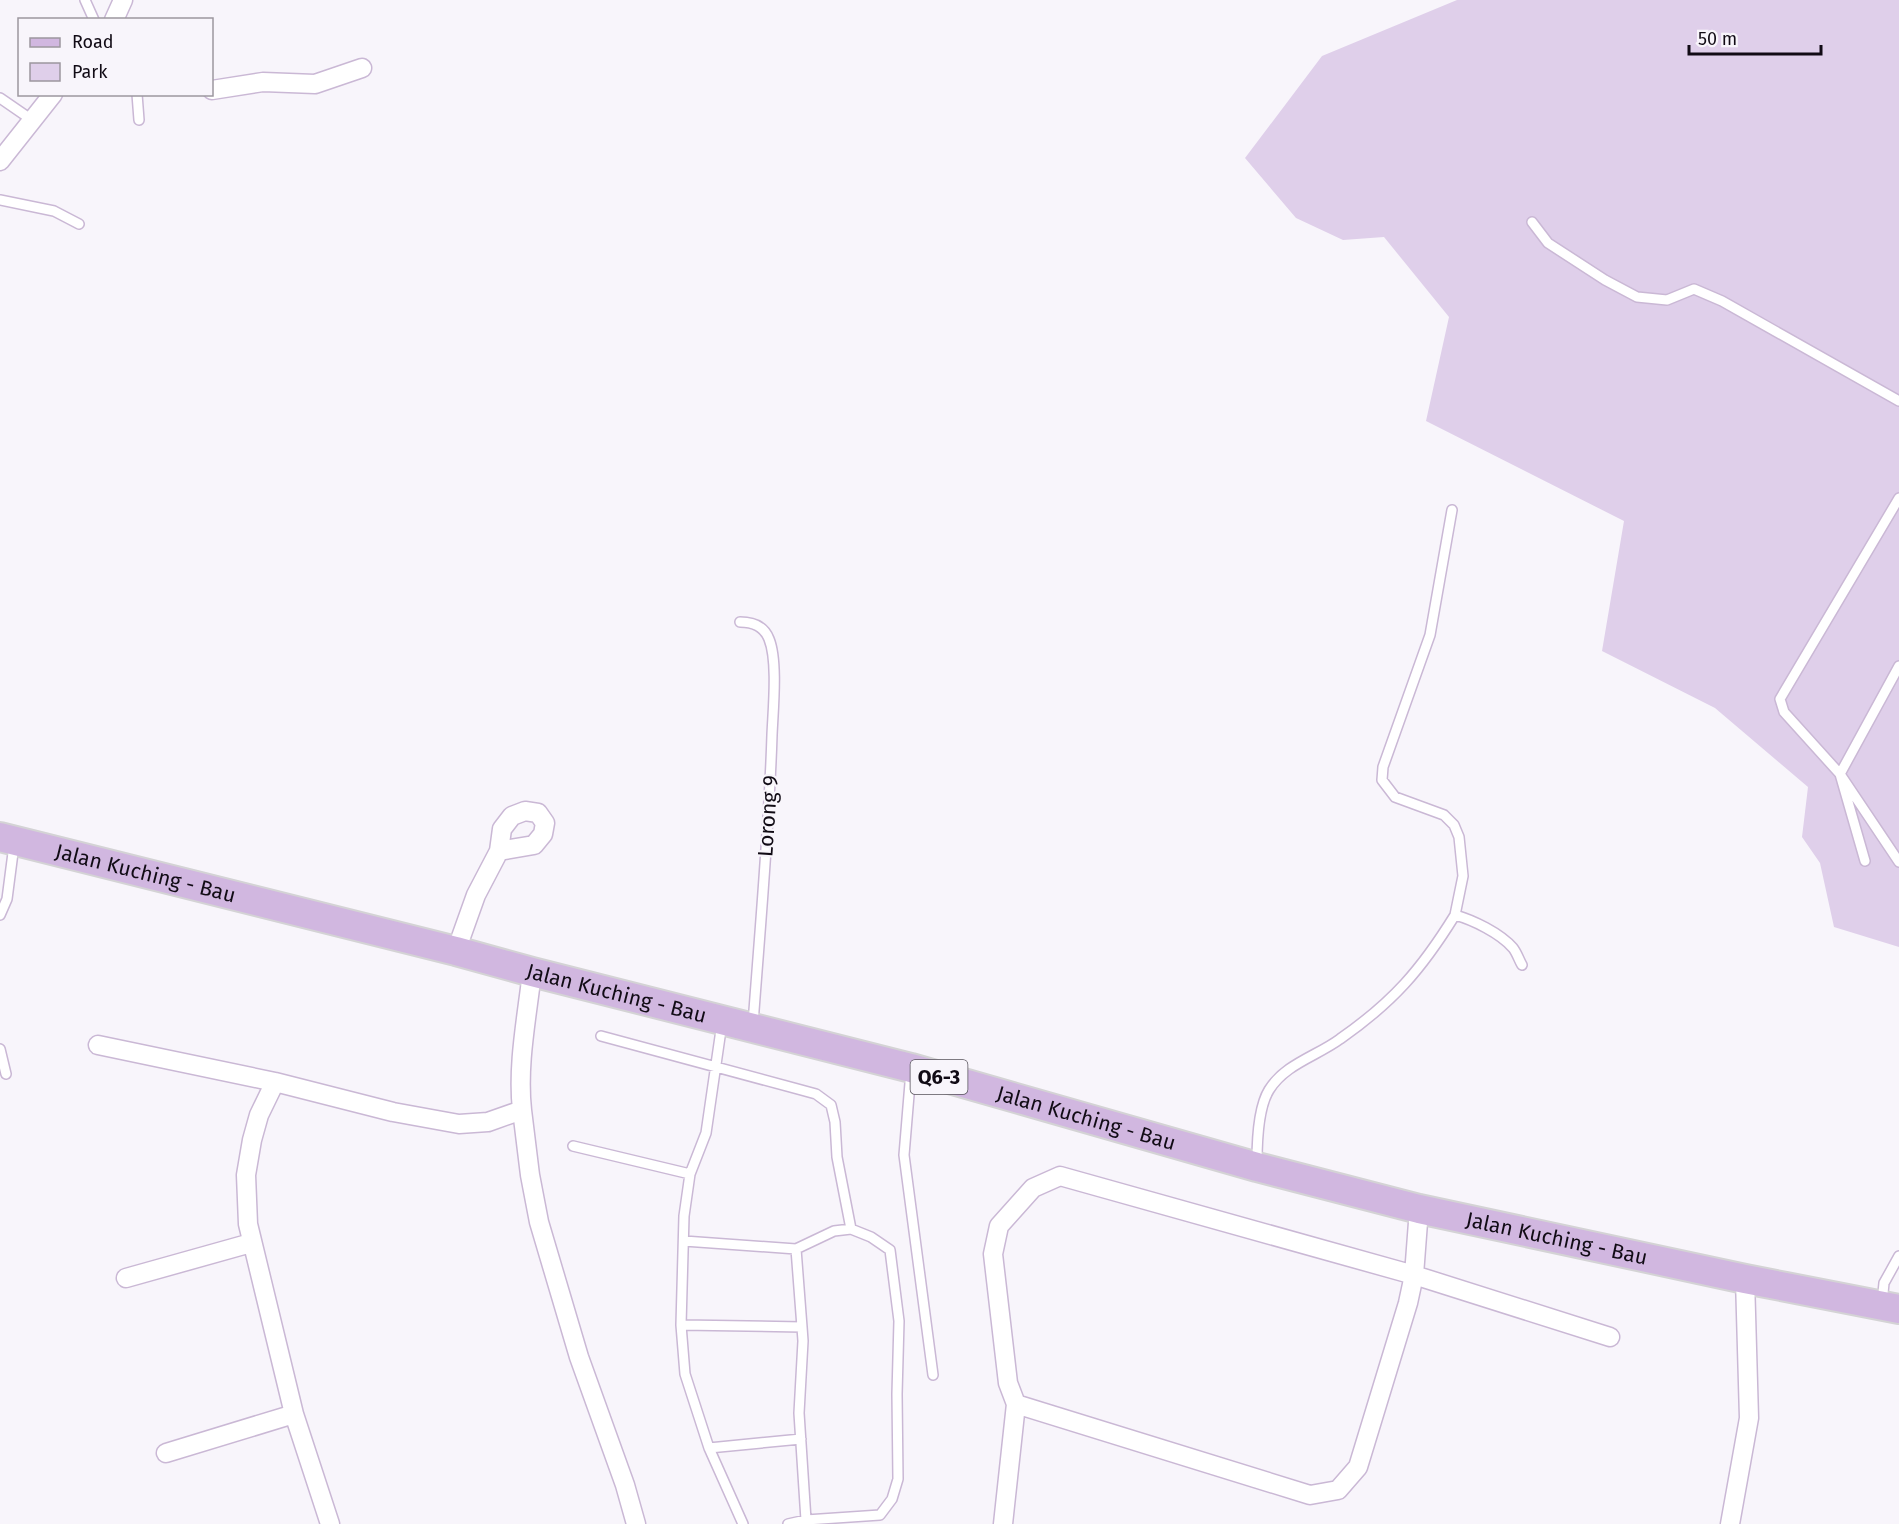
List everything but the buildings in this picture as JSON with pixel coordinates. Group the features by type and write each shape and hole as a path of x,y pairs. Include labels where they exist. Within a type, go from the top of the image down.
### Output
{"main road":[{"name":"Jalan Kuching - Bau","path":"7,838 911,1068 1257,1167 1419,1209 1745,1279 1890,1307"}],"street":[{"path":"115,18 123,0"},
{"path":"213,90 263,82 315,84 362,68"},
{"path":"2,155 51,96"},
{"path":"456,951 476,895 499,851"},
{"path":"531,972 520,1092 530,1175 539,1222 579,1357 625,1485 636,1524"},
{"path":"98,1045 275,1082 393,1112 459,1124 488,1122 522,1110"},
{"path":"275,1082 259,1116 246,1175 248,1224 294,1414 330,1524"},
{"path":"1003,1524 1016,1404 1008,1383 993,1254 999,1226 1033,1188 1060,1176 1414,1275 1610,1337"},
{"path":"1016,1404 1310,1495 1338,1490 1358,1467 1408,1303 1414,1275 1419,1209"},
{"path":"126,1278 251,1243"},
{"path":"1730,1524 1749,1418 1745,1279"},
{"path":"166,1453 294,1414"}],"lane":[{"path":"86,0 93,18"},
{"path":"136,96 138,120"},
{"path":"0,98 32,120"},
{"path":"0,200 54,211 79,224"},
{"path":"1533,222 1548,243 1605,280 1638,297 1667,300 1694,289 1722,301 1899,401"},
{"path":"1899,498 1780,699 1784,712 1839,774 1899,862"},
{"path":"1257,1167 1261,1113 1269,1090 1289,1069 1338,1041 1383,1008 1434,950 1455,915 1463,876 1459,837 1454,825 1444,815 1395,797 1382,780 1383,767 1430,635 1452,510"},
{"name":"Lorong 9","path":"740,622 751,622 769,638 774,686 771,794 753,1029"},
{"path":"1866,861 1839,774 1899,666"},
{"path":"0,915 8,899 10,887 7,838"},
{"path":"1455,915 1472,919 1493,933 1513,948 1522,965"},
{"path":"722,1021 706,1133 690,1174 684,1216 681,1325 685,1374 710,1448 743,1524"},
{"path":"601,1036 816,1094 831,1105 835,1122 837,1157 851,1229"},
{"path":"0,1049 6,1074"},
{"path":"911,1068 904,1155 933,1374"},
{"path":"573,1146 690,1174"},
{"path":"684,1241 796,1249 834,1231 851,1229 871,1237 890,1250 900,1320 897,1395 898,1479 892,1499 880,1515 806,1520 788,1524"},
{"path":"796,1249 803,1341 799,1413 806,1520"},
{"path":"1890,1307 1884,1283 1899,1256"},
{"path":"681,1325 802,1327"},
{"path":"710,1448 801,1439"}],"green space":[{"path":"1457,0 1899,0 1899,947 1834,927 1820,863 1802,837 1808,787 1715,708 1602,651 1624,521 1426,421 1449,317 1384,237 1343,240 1296,218 1245,158 1322,56"}]}
